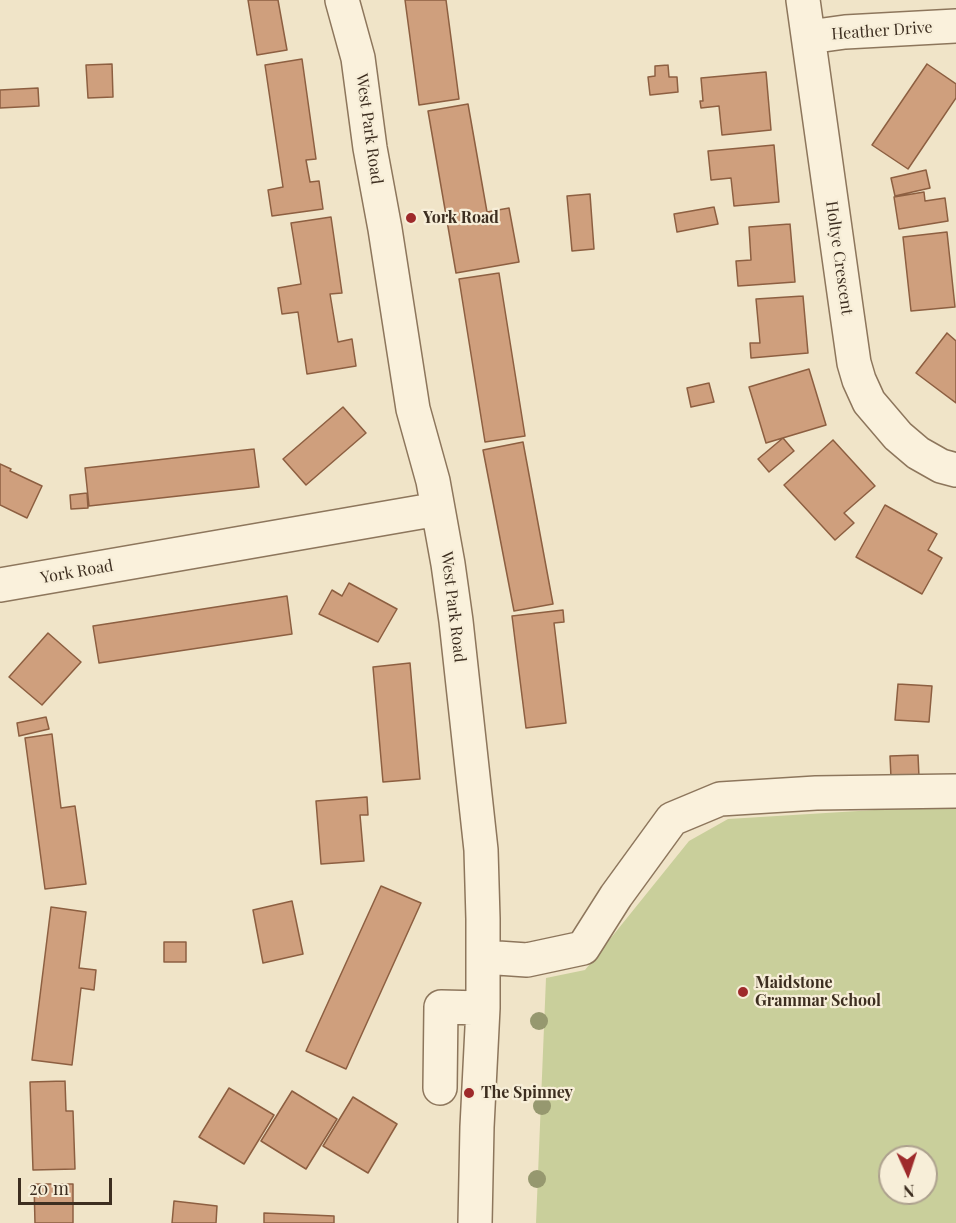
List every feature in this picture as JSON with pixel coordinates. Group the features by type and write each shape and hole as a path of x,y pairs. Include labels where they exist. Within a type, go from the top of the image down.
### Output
{"street":[{"name":"West Park Road","path":"342,0 358,58 370,148 413,409 433,481 453,598 481,850 483,1008 475,1223"},
{"name":"Holtye Crescent","path":"803,0 848,324 859,380 868,402 898,436 918,453 941,466 956,470"},
{"name":"Heather Drive","path":"809,37 844,32 956,26"},
{"name":"York Road","path":"0,585 438,509"},
{"path":"483,957 527,960 583,948 616,896 672,819 720,799 956,791"},
{"path":"440,1088 441,1007 483,1008"}],"green space":[{"name":"Maidstone Grammar School","path":"956,805 956,1223 536,1223 546,978 585,970 689,841 728,819"}],"building":[{"path":"248,0 278,0 287,50 257,55"},
{"path":"405,0 446,0 459,99 419,105"},
{"path":"302,59 316,159 306,160 310,182 319,181 323,209 272,216 268,190 283,187 265,65"},
{"path":"112,64 113,97 88,98 86,65"},
{"path":"927,64 956,84 956,98 908,169 872,145"},
{"path":"668,65 669,77 677,77 678,92 650,95 648,77 655,76 655,66"},
{"path":"766,72 771,130 722,135 719,106 701,108 700,101 703,101 701,78"},
{"path":"38,88 39,106 0,108 0,90"},
{"path":"468,104 487,212 509,208 519,262 456,273 428,111"},
{"path":"774,145 779,202 734,206 731,178 711,180 708,151"},
{"path":"926,170 930,188 895,196 891,178"},
{"path":"924,192 925,201 945,198 948,221 899,229 894,197"},
{"path":"590,194 594,249 572,251 567,196"},
{"path":"714,207 718,224 677,232 674,214"},
{"path":"331,217 342,293 330,294 338,342 352,339 356,366 307,374 298,312 282,314 278,288 301,284 291,223"},
{"path":"790,224 795,282 738,286 736,261 751,260 749,227"},
{"path":"947,232 955,307 911,311 903,237"},
{"path":"499,273 525,436 485,442 459,279"},
{"path":"803,296 808,353 751,358 750,343 760,343 756,299"},
{"path":"947,333 956,341 956,403 916,373"},
{"path":"809,369 826,425 766,443 749,387"},
{"path":"709,383 714,402 691,407 687,388"},
{"path":"343,407 366,433 306,485 283,459"},
{"path":"783,438 794,451 769,472 758,459"},
{"path":"833,440 875,486 844,513 854,523 835,540 784,485"},
{"path":"523,442 553,604 514,611 483,450"},
{"path":"254,449 259,487 89,506 85,468"},
{"path":"0,464 42,486 27,518 0,505"},
{"path":"87,493 88,508 71,509 70,495"},
{"path":"885,505 937,534 928,550 942,558 922,594 856,557"},
{"path":"349,583 397,609 378,642 319,614 332,590 342,596"},
{"path":"287,596 292,634 99,663 93,626"},
{"path":"563,610 564,622 554,623 566,723 526,728 512,616"},
{"path":"48,633 81,662 42,705 9,677"},
{"path":"410,663 420,779 383,782 373,667"},
{"path":"898,684 932,686 929,722 895,720"},
{"path":"46,717 49,729 19,736 17,723"},
{"path":"52,734 61,808 75,806 86,884 45,889 25,738"},
{"path":"918,755 919,777 891,778 890,756"},
{"path":"367,797 368,815 360,815 364,861 321,864 316,801"},
{"path":"381,886 421,903 346,1069 306,1051"},
{"path":"292,901 303,954 263,963 253,910"},
{"path":"51,907 86,912 79,968 96,970 94,990 81,988 72,1065 32,1060"},
{"path":"164,942 186,942 186,962 164,962"},
{"path":"65,1081 66,1111 73,1111 75,1169 33,1170 30,1082"},
{"path":"229,1088 274,1115 244,1164 199,1137"},
{"path":"292,1091 337,1119 306,1169 261,1141"},
{"path":"353,1097 397,1124 368,1173 323,1146"},
{"path":"34,1184 73,1184 73,1223 35,1223"},
{"path":"174,1201 217,1206 216,1223 172,1223"},
{"path":"264,1213 334,1216 334,1223 264,1223"}],"place":[{"name":"York Road","path":"411,218"},
{"name":"Maidstone Grammar School","path":"743,992"},
{"name":"The Spinney","path":"469,1093"}]}
